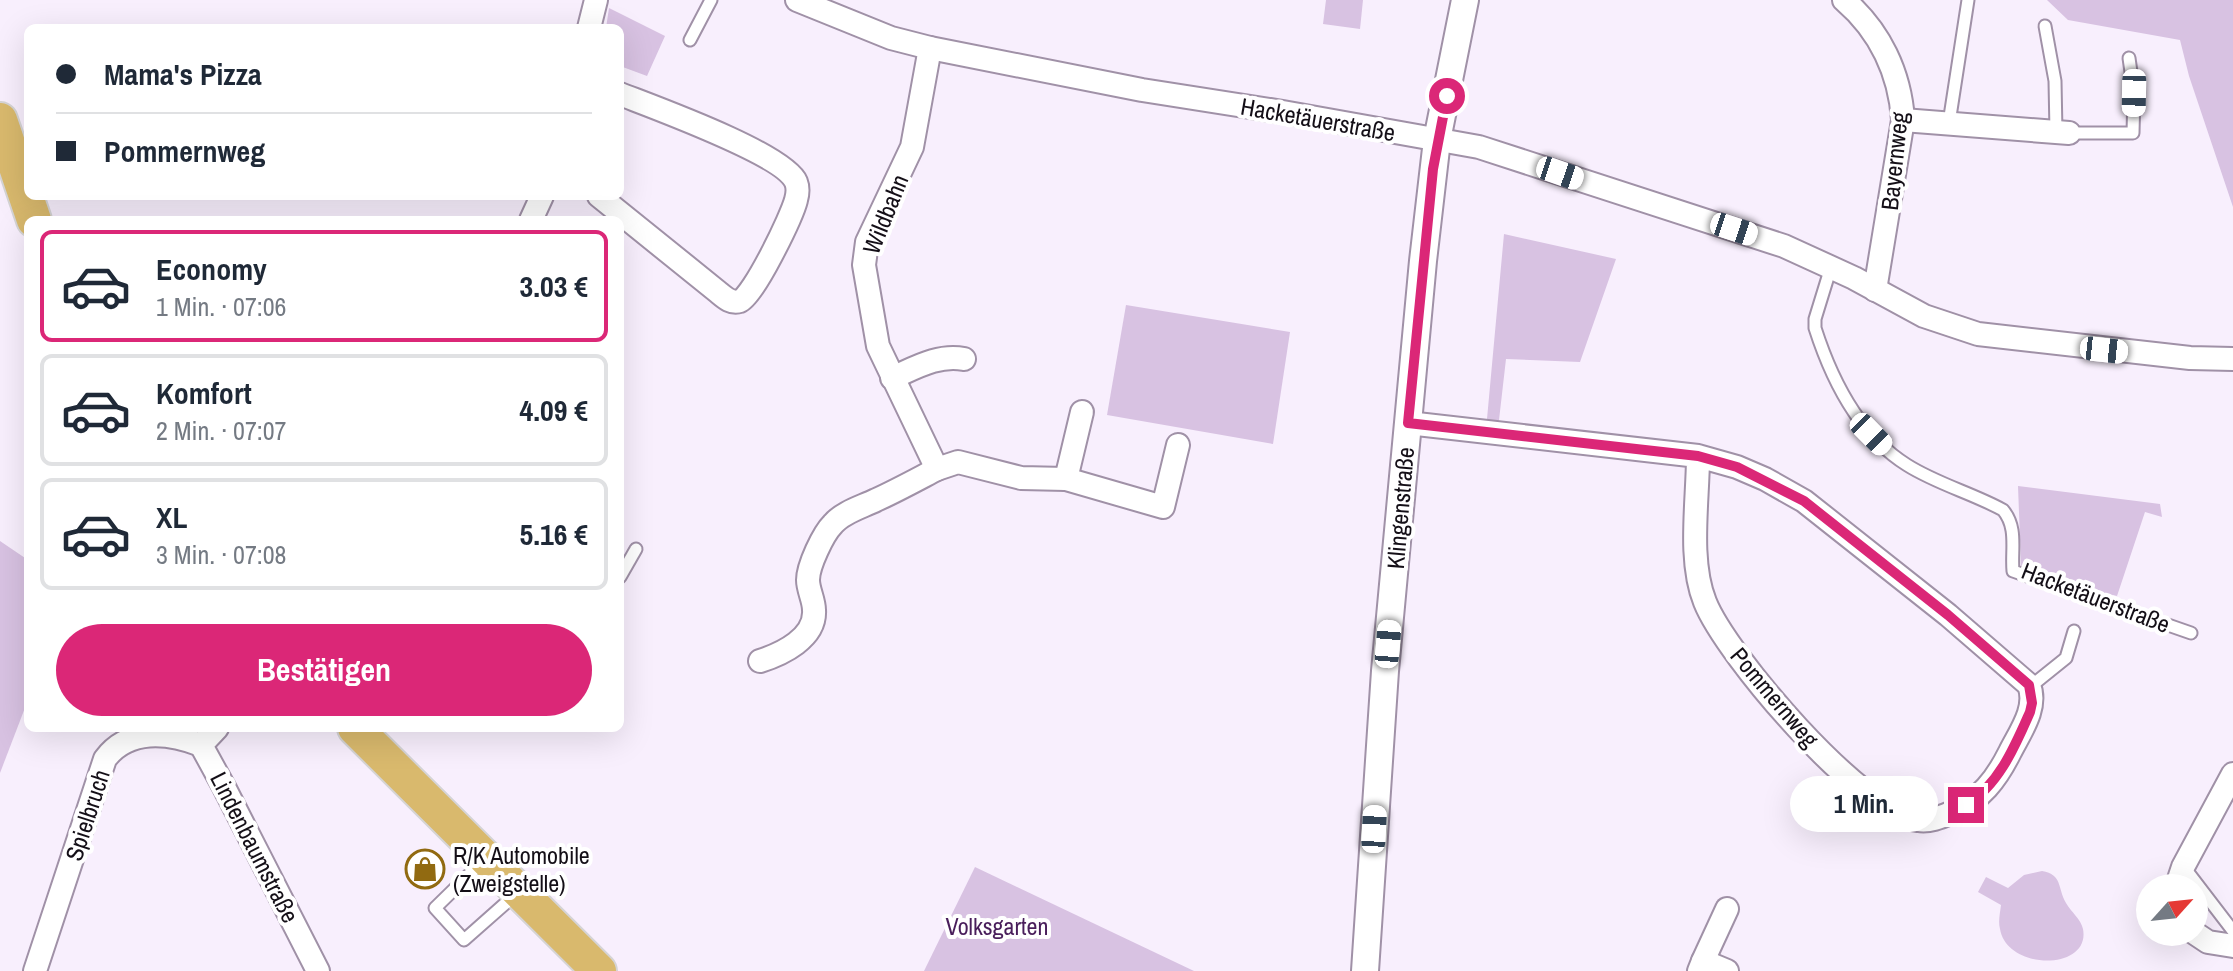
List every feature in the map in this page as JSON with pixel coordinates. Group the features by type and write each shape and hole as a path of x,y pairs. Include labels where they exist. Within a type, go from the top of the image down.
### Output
{"main road":[{"path":"0,120 21,164"},
{"path":"359,732 599,971"}],"street":[{"path":"590,24 596,0"},
{"name":"Hacketäuerstraße","path":"797,0 891,38 930,48 1142,90 1479,147 1763,239 1831,267 1924,316 1978,334 2161,355 2233,359"},
{"name":"Klingenstraße","path":"1365,971 1385,671 1424,245 1437,140 1465,0"},
{"name":"Bayernweg","path":"1844,0 1867,23 1888,56 1899,90 1903,120 1875,290"},
{"name":"Wildbahn","path":"930,48 912,147 867,242 865,254 878,346 937,469"},
{"path":"624,96 709,130 775,162 794,178 798,192 777,244 750,293 733,302 624,216"},
{"path":"1903,120 2063,133"},
{"path":"604,200 624,216"},
{"path":"892,378 938,359 964,359"},
{"path":"1066,479 1082,412"},
{"path":"1408,423 1698,456 1737,467 1804,501 1948,615 2026,680 2030,687"},
{"path":"760,661 793,645 811,627 815,614 809,570 834,522 937,469 958,462 1021,478 1066,479 1163,507 1178,445"},
{"name":"Pommernweg","path":"1698,456 1697,562 1701,590 1711,613 1742,660 1789,718 1842,772 1889,809 1900,816 1929,820 1966,805 1984,793 2002,768 2028,717 2032,703 2030,687"},
{"name":"Lindenbaumstraße","path":"213,732 201,745 318,971"},
{"name":"Spielbruch","path":"35,971 105,759 117,746 139,737 170,737 201,745"},
{"path":"2182,874 2233,774"},
{"path":"1727,909 1701,966 1727,971"},
{"path":"2208,942 2233,946"}],"lane":[{"path":"690,40 711,0"},
{"path":"1949,123 1968,0"},
{"path":"2045,26 2063,133 2133,133 2134,93 2129,58"},
{"name":"Hacketäuerstraße","path":"1831,267 1815,328 1850,407 1883,446 1907,465 2003,510 2012,526 2013,571 2191,633"},
{"path":"624,570 636,549"},
{"path":"2030,687 2066,658 2074,631"},
{"path":"486,858 435,908 464,940 520,891"},
{"path":"2208,906 2233,931"}],"green space":[{"path":"1326,0 1363,0 1360,29 1323,24"},
{"path":"2047,0 2233,0 2233,207 2180,40 2068,20"},
{"path":"609,8 665,36 647,76 624,67 624,24 607,24"},
{"path":"1504,234 1616,259 1580,362 1506,359 1499,420 1490,432 1487,419"},
{"path":"1126,305 1290,332 1273,444 1107,415"},
{"path":"2018,486 2160,504 2162,517 2145,512 2117,596 2074,586 2021,566"},
{"path":"0,541 24,557 24,710 0,773"},
{"name":"Volksgarten","path":"975,867 1194,971 924,971"},
{"path":"2042,871 2056,879 2066,903 2083,929 2082,943 2074,953 2062,959 2031,959 2017,953 2006,943 2000,929 2001,905 1978,892 1986,877 2008,888 2024,875"}],"place":[{"name":"R/K Automobile (Zweigstelle)","path":"425,869"}],"route":[{"path":"1447,96 1433,169 1408,423 1698,456 1737,467 1804,501 1948,615 2029,685 2030,712 2002,768 1984,793 1966,805"}]}
